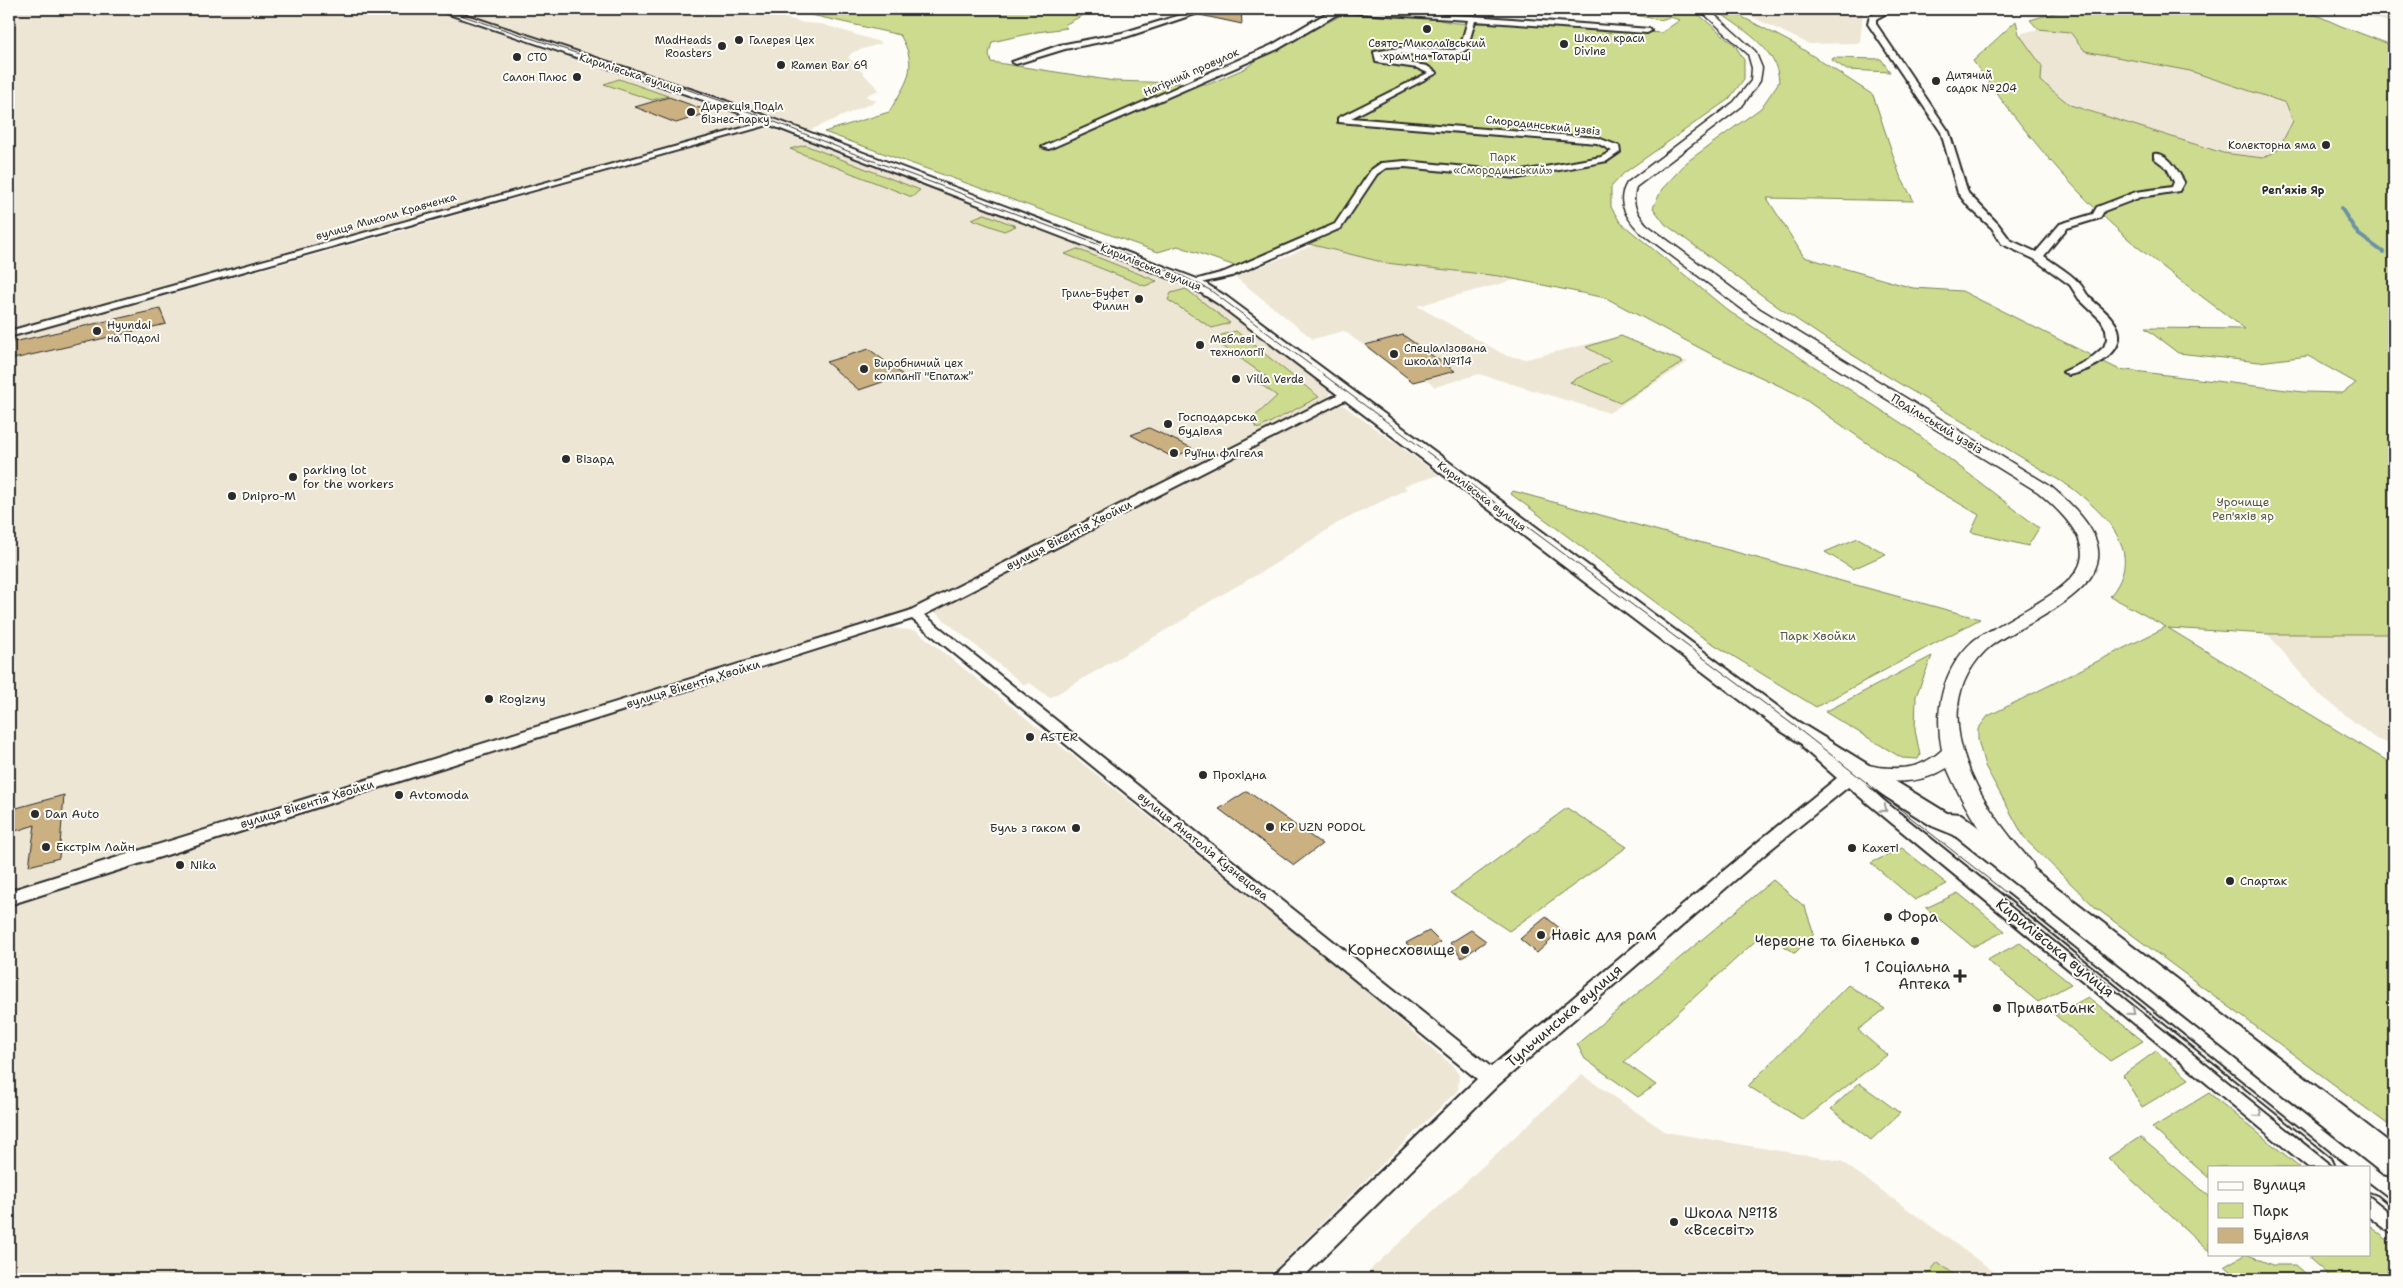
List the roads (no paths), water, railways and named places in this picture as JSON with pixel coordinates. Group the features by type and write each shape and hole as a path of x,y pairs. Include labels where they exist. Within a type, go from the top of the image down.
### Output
{"main road":[{"name":"Кирилівська вулиця","path":"439,9 722,103 1195,283 1222,300 1852,774 1914,802 1940,822 1962,828 2394,1164"}],"street":[{"path":"1016,62 1063,47 1123,35 1206,9"},
{"path":"1335,9 1472,18 1511,18 1647,31"},
{"name":"Нагірний провулок","path":"1046,147 1267,51 1340,9"},
{"name":"Подільський узвіз","path":"1703,9 1752,53 1759,71 1758,80 1751,92 1738,104 1631,185 1627,195 1626,206 1632,217 1643,228 1755,312 2044,489 2064,505 2081,524 2091,545 2089,565 2080,580 2063,594 1979,646 1961,669 1950,697 1948,723 1952,753 1962,781 1977,811 2008,851 2062,905"},
{"path":"1890,9 1873,18 1872,24 1945,132 1963,193 1972,205 1995,226 2006,242 2038,257 2074,284 2083,297 2105,318 2112,329 2113,339 2109,349 2093,362 2069,372"},
{"path":"1472,18 1486,12"},
{"name":"Смородинський узвіз","path":"1195,283 1228,274 1338,226 1374,172 1384,165 1405,164 1517,174 1604,159 1616,152 1616,148 1610,144 1598,141 1340,120 1433,73 1427,68 1379,60 1377,54 1396,50 1446,53 1460,51 1463,49 1472,18"},
{"name":"вулиця Миколи Кравченка","path":"9,334 771,122"},
{"path":"2038,257 2048,242 2058,235 2064,226 2097,216 2100,209 2139,194 2176,189 2179,182 2171,167 2156,156"},
{"name":"вулиця Вікентія Хвойки","path":"9,898 914,614 1347,394"},
{"name":"вулиця Анатолія Кузнецова","path":"914,614 1491,1079"},
{"path":"1852,774 1904,776 1925,774 1939,766 1952,753"},
{"name":"Тульчинська вулиця","path":"1285,1279 1491,1079 1852,774"},
{"name":"Кирилівська вулиця","path":"1852,774 2323,1166"},
{"path":"2370,1204 2394,1223"}],"waterway":[{"path":"2341,208 2358,234 2383,252"},
{"path":"1336,230 1348,219 1344,212"}],"tram line":[{"path":"442,9 722,101 855,154 1180,275 1210,290 1792,724 2009,895"},
{"path":"2007,893 2348,1166"},
{"path":"2002,899 2333,1166"},
{"path":"2370,1184 2394,1202"},
{"path":"2370,1196 2394,1215"}],"place":[{"name":"Свято-Миколаївський храм на Татарці","path":"1427,29"},
{"name":"Галерея Цех","path":"739,40"},
{"name":"Школа краси Divine","path":"1564,44"},
{"name":"MadHeads Roasters","path":"722,46"},
{"name":"СТО","path":"517,57"},
{"name":"Ramen Bar 69","path":"781,65"},
{"name":"Салон Плюс","path":"577,77"},
{"name":"Дитячий садок №204","path":"1936,81"},
{"name":"Дирекція Поділ бізнес-парку","path":"691,112"},
{"name":"Колекторна яма","path":"2326,145"},
{"name":"Гриль-Буфет Филин","path":"1139,299"},
{"name":"Hyundai на Подолі","path":"97,331"},
{"name":"Меблеві технології","path":"1200,345"},
{"name":"Спеціалізована школа №114","path":"1394,354"},
{"name":"Виробничий цех компанії \"Епатаж\"","path":"864,369"},
{"name":"Villa Verde","path":"1236,379"},
{"name":"Господарська будівля","path":"1168,424"},
{"name":"Руїни флігеля","path":"1174,453"},
{"name":"Візард","path":"566,459"},
{"name":"parking lot for the workers","path":"293,477"},
{"name":"Dnipro-M","path":"232,496"},
{"name":"Rogizny","path":"489,699"},
{"name":"ASTER","path":"1030,737"},
{"name":"Прохідна","path":"1203,775"},
{"name":"Avtomoda","path":"399,795"},
{"name":"Dan Auto","path":"35,814"},
{"name":"KP UZN PODOL","path":"1270,827"},
{"name":"Буль з гаком","path":"1076,828"},
{"name":"Екстрім Лайн","path":"46,847"},
{"name":"Кахеті","path":"1852,848"},
{"name":"Nika","path":"180,865"},
{"name":"Спартак","path":"2230,881"},
{"name":"Фора","path":"1888,917"},
{"name":"Навіс для рам","path":"1541,935"},
{"name":"Червоне та біленька","path":"1915,941"},
{"name":"Корнесховище","path":"1465,950"},
{"name":"1 Соціальна Аптека","path":"1960,976"},
{"name":"ПриватБанк","path":"1997,1008"},
{"name":"Школа №118 «Всесвіт»","path":"1674,1222"}],"district":[{"name":"Репʼяхів Яр","path":"2293,190"}],"park label":[{"name":"Парк «Смородинський»","path":"1503,163"},
{"name":"Урочище Реп'яхів яр","path":"2243,509"},
{"name":"Парк Хвойки","path":"1818,636"}]}
